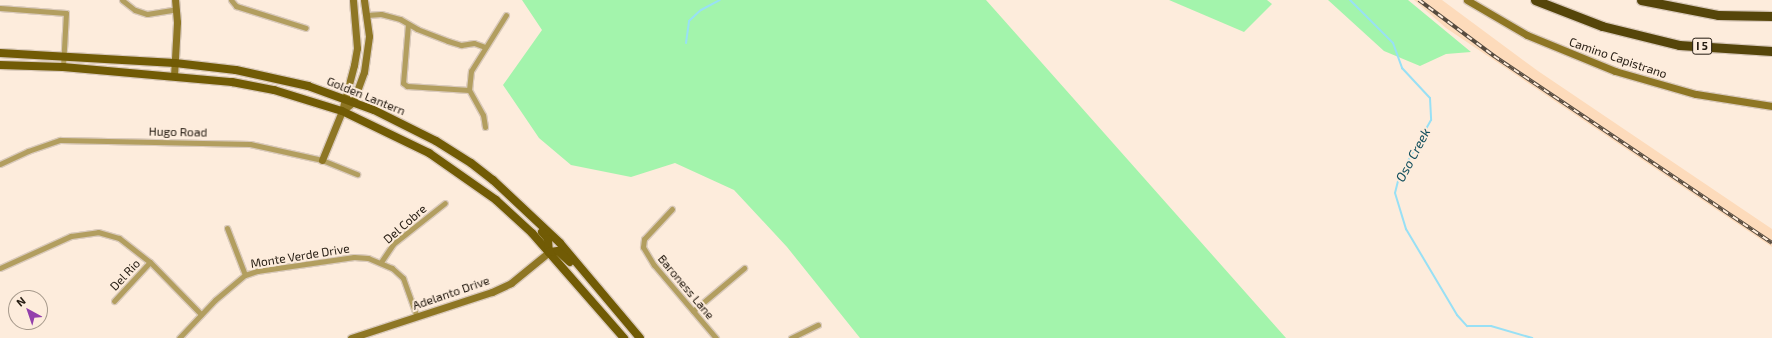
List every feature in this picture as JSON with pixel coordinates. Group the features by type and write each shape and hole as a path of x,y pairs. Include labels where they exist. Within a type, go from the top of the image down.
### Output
{"highway":[{"name":"I 5","path":"1535,0 1602,26 1679,45 1772,51"},
{"path":"1641,0 1718,15 1772,16"}],"main road":[{"name":"Golden Lantern","path":"0,53 175,63 278,78 353,102 401,123 448,148 494,180 560,243 640,338"},
{"name":"Golden Lantern","path":"0,65 174,76 250,85 342,111 394,134 448,164 496,200 549,252 624,338"},
{"path":"520,205 548,239 549,252 558,251 582,276 596,284"}],"street":[{"path":"122,0 135,10 147,14 177,9"},
{"path":"174,76 177,9 175,0"},
{"path":"231,0 236,6 306,28"},
{"path":"322,160 342,111 357,48 353,0"},
{"path":"342,111 353,102 364,72 368,36 367,15 364,0"},
{"name":"Camino Capistrano","path":"1467,0 1528,35 1615,71 1696,94 1772,106"},
{"path":"0,8 66,13 63,68"},
{"path":"355,16 381,14 448,41 461,45 474,43 485,47"},
{"path":"485,127 483,115 469,90 471,71 506,15"},
{"path":"408,24 402,80 407,86 469,90"},
{"name":"Hugo Road","path":"0,164 28,151 60,140 250,144 322,160 357,174"},
{"name":"Del Cobre","path":"381,262 393,244 445,203"},
{"name":"Baroness Lane","path":"672,209 644,239 643,247 716,338"},
{"path":"227,228 245,275"},
{"path":"0,268 71,236 98,232 119,238 150,262 201,314"},
{"name":"Adelanto Drive","path":"351,338 492,292 511,283 549,252"},
{"name":"Monte Verde Drive","path":"179,338 232,283 245,275 257,271 354,257 381,262 392,268 403,278 417,317"},
{"name":"Del Rio","path":"114,301 150,262"},
{"path":"693,311 744,268"},
{"path":"791,338 818,325"}],"shaded area":[{"path":"1414,0 1442,0 1538,71 1772,229 1772,247 1446,28"}],"green space":[{"path":"522,0 986,0 1286,338 860,338 787,247 734,190 675,163 631,177 571,165 539,138 503,85 542,30"},
{"path":"1169,0 1267,0 1272,4 1244,32"},
{"path":"1328,0 1408,0 1471,52 1446,54 1420,66 1384,51"}],"waterway":[{"path":"686,43 689,21 701,10 720,0"},
{"name":"Oso Creek","path":"1350,0 1393,43 1402,68 1430,98 1431,120 1399,177 1395,193 1406,229 1457,315 1467,326 1491,326 1532,338"}],"railway":[{"path":"1419,0 1494,56 1772,243"}]}
